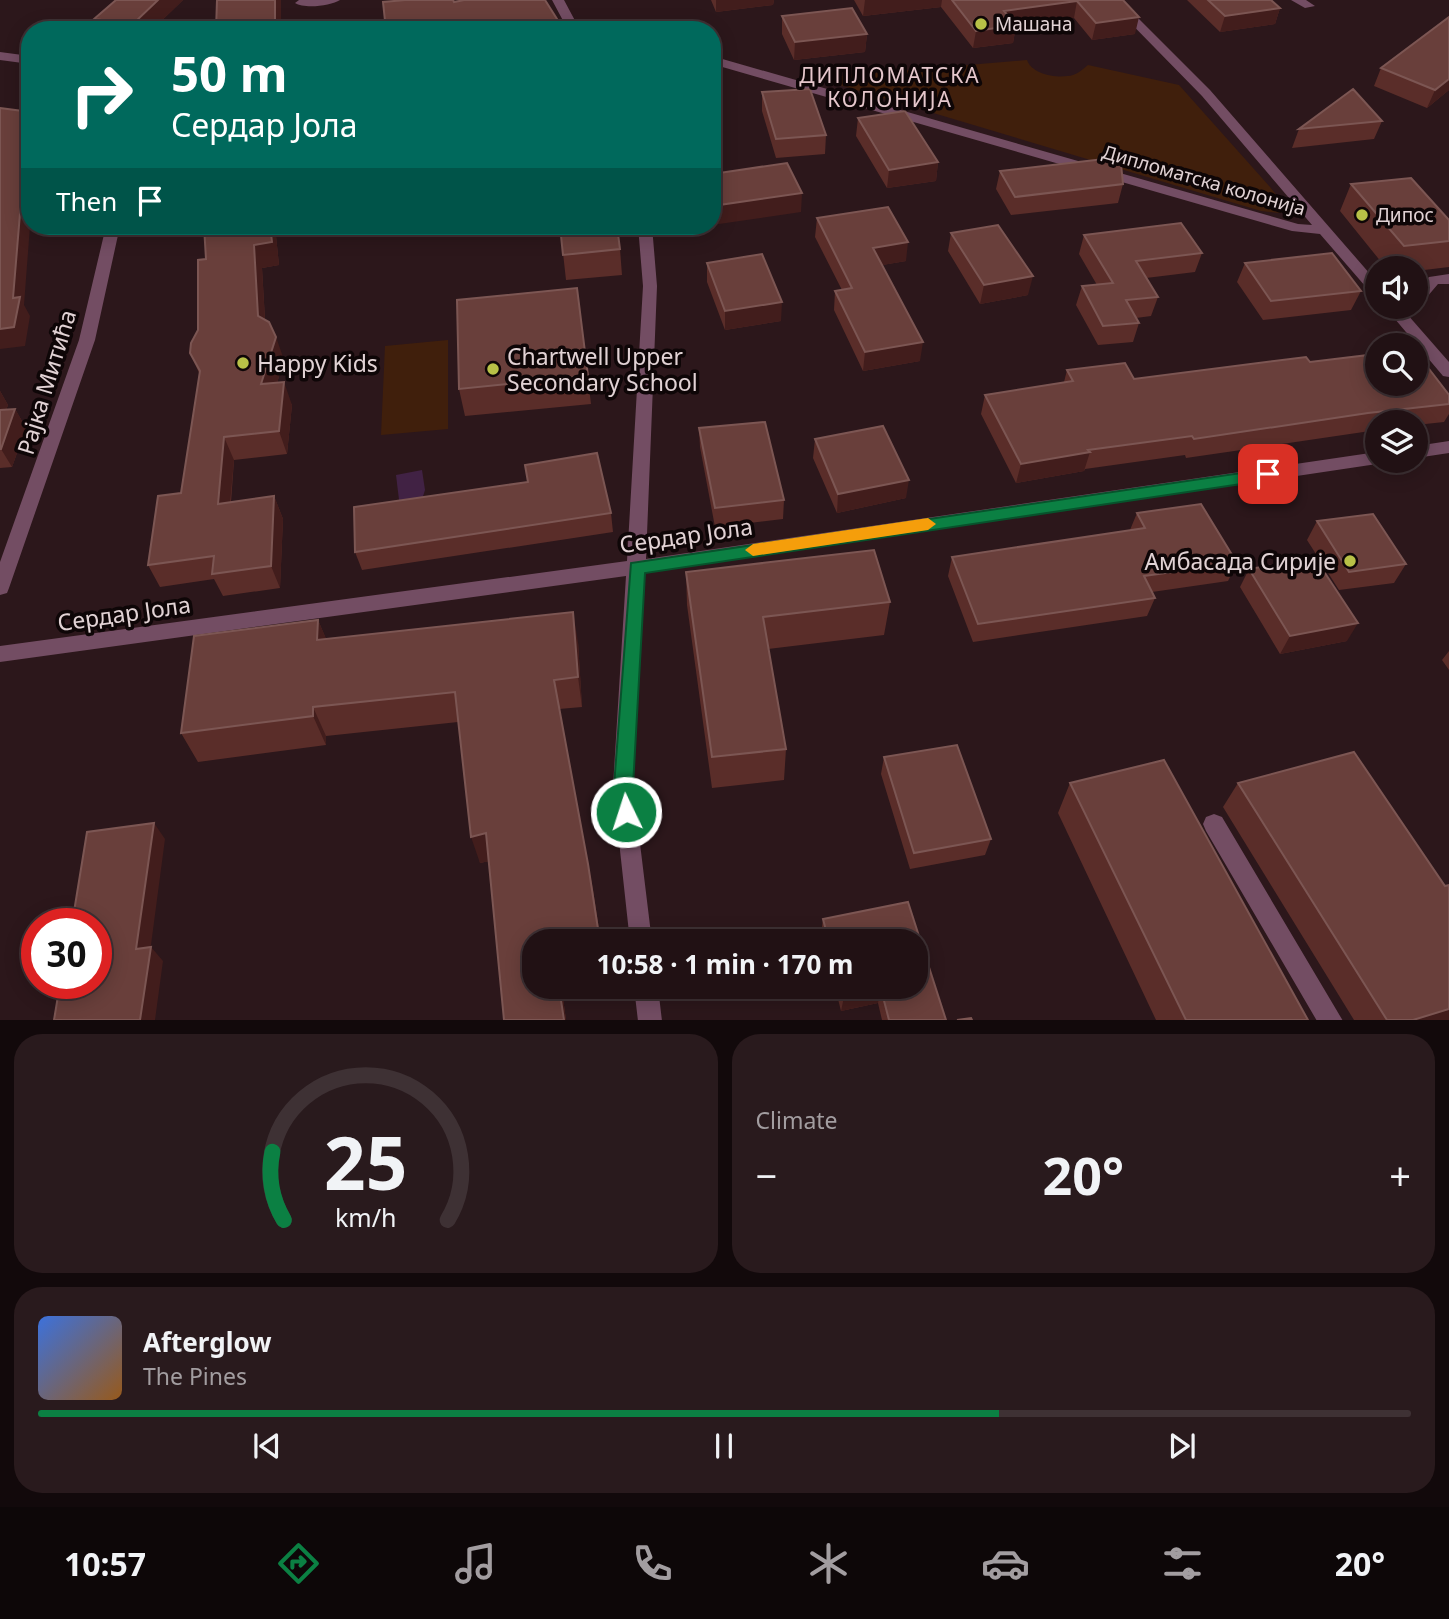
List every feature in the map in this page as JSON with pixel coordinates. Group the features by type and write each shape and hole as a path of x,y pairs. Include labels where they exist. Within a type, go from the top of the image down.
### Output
{"street":[{"path":"301,4 334,0"},
{"path":"558,0 569,21"},
{"name":"Дипломатска колонија","path":"1114,0 1206,93 1365,277"},
{"path":"1297,0 1310,6"},
{"path":"0,56 21,59"},
{"name":"Дипломатска колонија","path":"721,63 1297,228 1323,230"},
{"name":"Рајка Митића","path":"0,589 87,340 111,235"},
{"path":"640,929 623,786 637,567 650,286 646,235"},
{"path":"1428,287 1434,280 1449,279"},
{"path":"1407,319 1449,372"},
{"path":"1428,450 1449,447"},
{"name":"Сердар Јола","path":"0,654 637,567 1365,460"},
{"path":"1214,824 1331,1020"},
{"path":"647,999 650,1020"}],"shaded area":[{"path":"1027,60 1034,69 1054,76 1073,75 1088,65 1179,85 1270,187 1283,203 1284,209 1280,213 1261,211 816,78"},
{"path":"448,340 448,429 381,435 385,346"},
{"path":"422,470 425,490 419,509 400,508 396,475"}],"building":[{"path":"116,0 158,0 136,21 94,19"},
{"path":"217,0 275,0 275,21 216,21"},
{"path":"545,0 558,21 385,21 383,2"},
{"path":"952,0 1123,0 1139,17 1096,23 1077,1 1004,11 1016,25 976,31"},
{"path":"1208,0 1271,0 1280,8 1225,16"},
{"path":"852,8 867,34 795,42 782,16"},
{"path":"1449,17 1449,79 1435,90 1381,68"},
{"path":"810,89 826,135 776,139 762,92"},
{"path":"1353,89 1382,121 1299,129"},
{"path":"0,108 21,111 21,201 13,298 20,297 14,327 0,329"},
{"path":"905,111 938,162 889,170 858,118"},
{"path":"1104,159 1121,164 1123,184 1015,197 1000,171"},
{"path":"787,163 802,193 721,205 721,173"},
{"path":"1411,178 1449,220 1449,241 1404,246 1351,184"},
{"path":"888,207 908,242 873,248 923,342 865,352 835,291 852,288 817,218"},
{"path":"1181,223 1202,253 1136,261 1158,297 1126,300 1139,323 1103,326 1082,286 1113,283 1084,235"},
{"path":"998,225 1033,276 984,285 951,233"},
{"path":"205,235 271,235 272,242 254,245 258,316 269,322 276,337 261,384 284,382 279,431 224,437 218,504 274,496 271,566 212,574 214,556 148,565 158,496 181,493 200,371 190,353 191,343 198,330 198,260 206,259"},
{"path":"561,235 618,235 620,249 563,255"},
{"path":"1332,253 1361,291 1271,301 1245,263"},
{"path":"762,254 782,302 725,311 707,263"},
{"path":"577,288 588,376 459,389 457,300"},
{"path":"1365,355 1365,396 1428,396 1428,368 1449,395 1449,404 1395,410 1365,410 1365,413 1194,439 1192,436 1088,450 1090,452 1021,464 985,395 1073,381 1067,370 1125,363 1134,379 1306,357 1310,362"},
{"path":"15,409 1,449 0,449 0,410"},
{"path":"765,422 784,500 715,508 699,428"},
{"path":"883,426 909,480 838,494 815,439"},
{"path":"597,453 611,513 355,552 354,507 528,482 525,465"},
{"path":"1201,504 1237,563 1144,576 1155,598 978,624 952,557 1145,528 1137,513"},
{"path":"1373,514 1406,564 1349,572 1317,521"},
{"path":"874,550 890,602 763,617 786,749 712,757 686,572"},
{"path":"1315,558 1358,623 1290,636 1249,569"},
{"path":"573,612 578,677 554,680 598,929 522,929 522,999 561,999 564,1020 504,1020 486,833 471,837 455,692 313,707 313,716 181,733 194,636 318,620 317,640"},
{"path":"957,745 991,839 914,853 884,757"},
{"path":"1354,752 1445,886 1449,885 1449,1009 1413,1020 1387,1020 1238,783"},
{"path":"1164,760 1308,1020 1186,1020 1070,783"},
{"path":"154,823 136,949 151,947 140,1020 54,1020 58,999 112,999 112,908 75,908 87,832"},
{"path":"908,902 917,929 826,929 823,919"},
{"path":"928,964 946,1020 889,1020 884,999 928,999"}],"slow traffic":[{"path":"753,550 928,524"}],"place":[{"name":"Машана","path":"981,24"},
{"name":"Дипос","path":"1362,215"},
{"name":"Happy Kids","path":"243,363"},
{"name":"Chartwell Upper Secondary School","path":"493,369"},
{"name":"Амбасада Сирије","path":"1350,561"}],"district":[{"name":"ДИПЛОМАТСКА КОЛОНИЈА","path":"890,87"}],"route":[{"path":"626,812 623,786 637,567 1268,474"}]}
